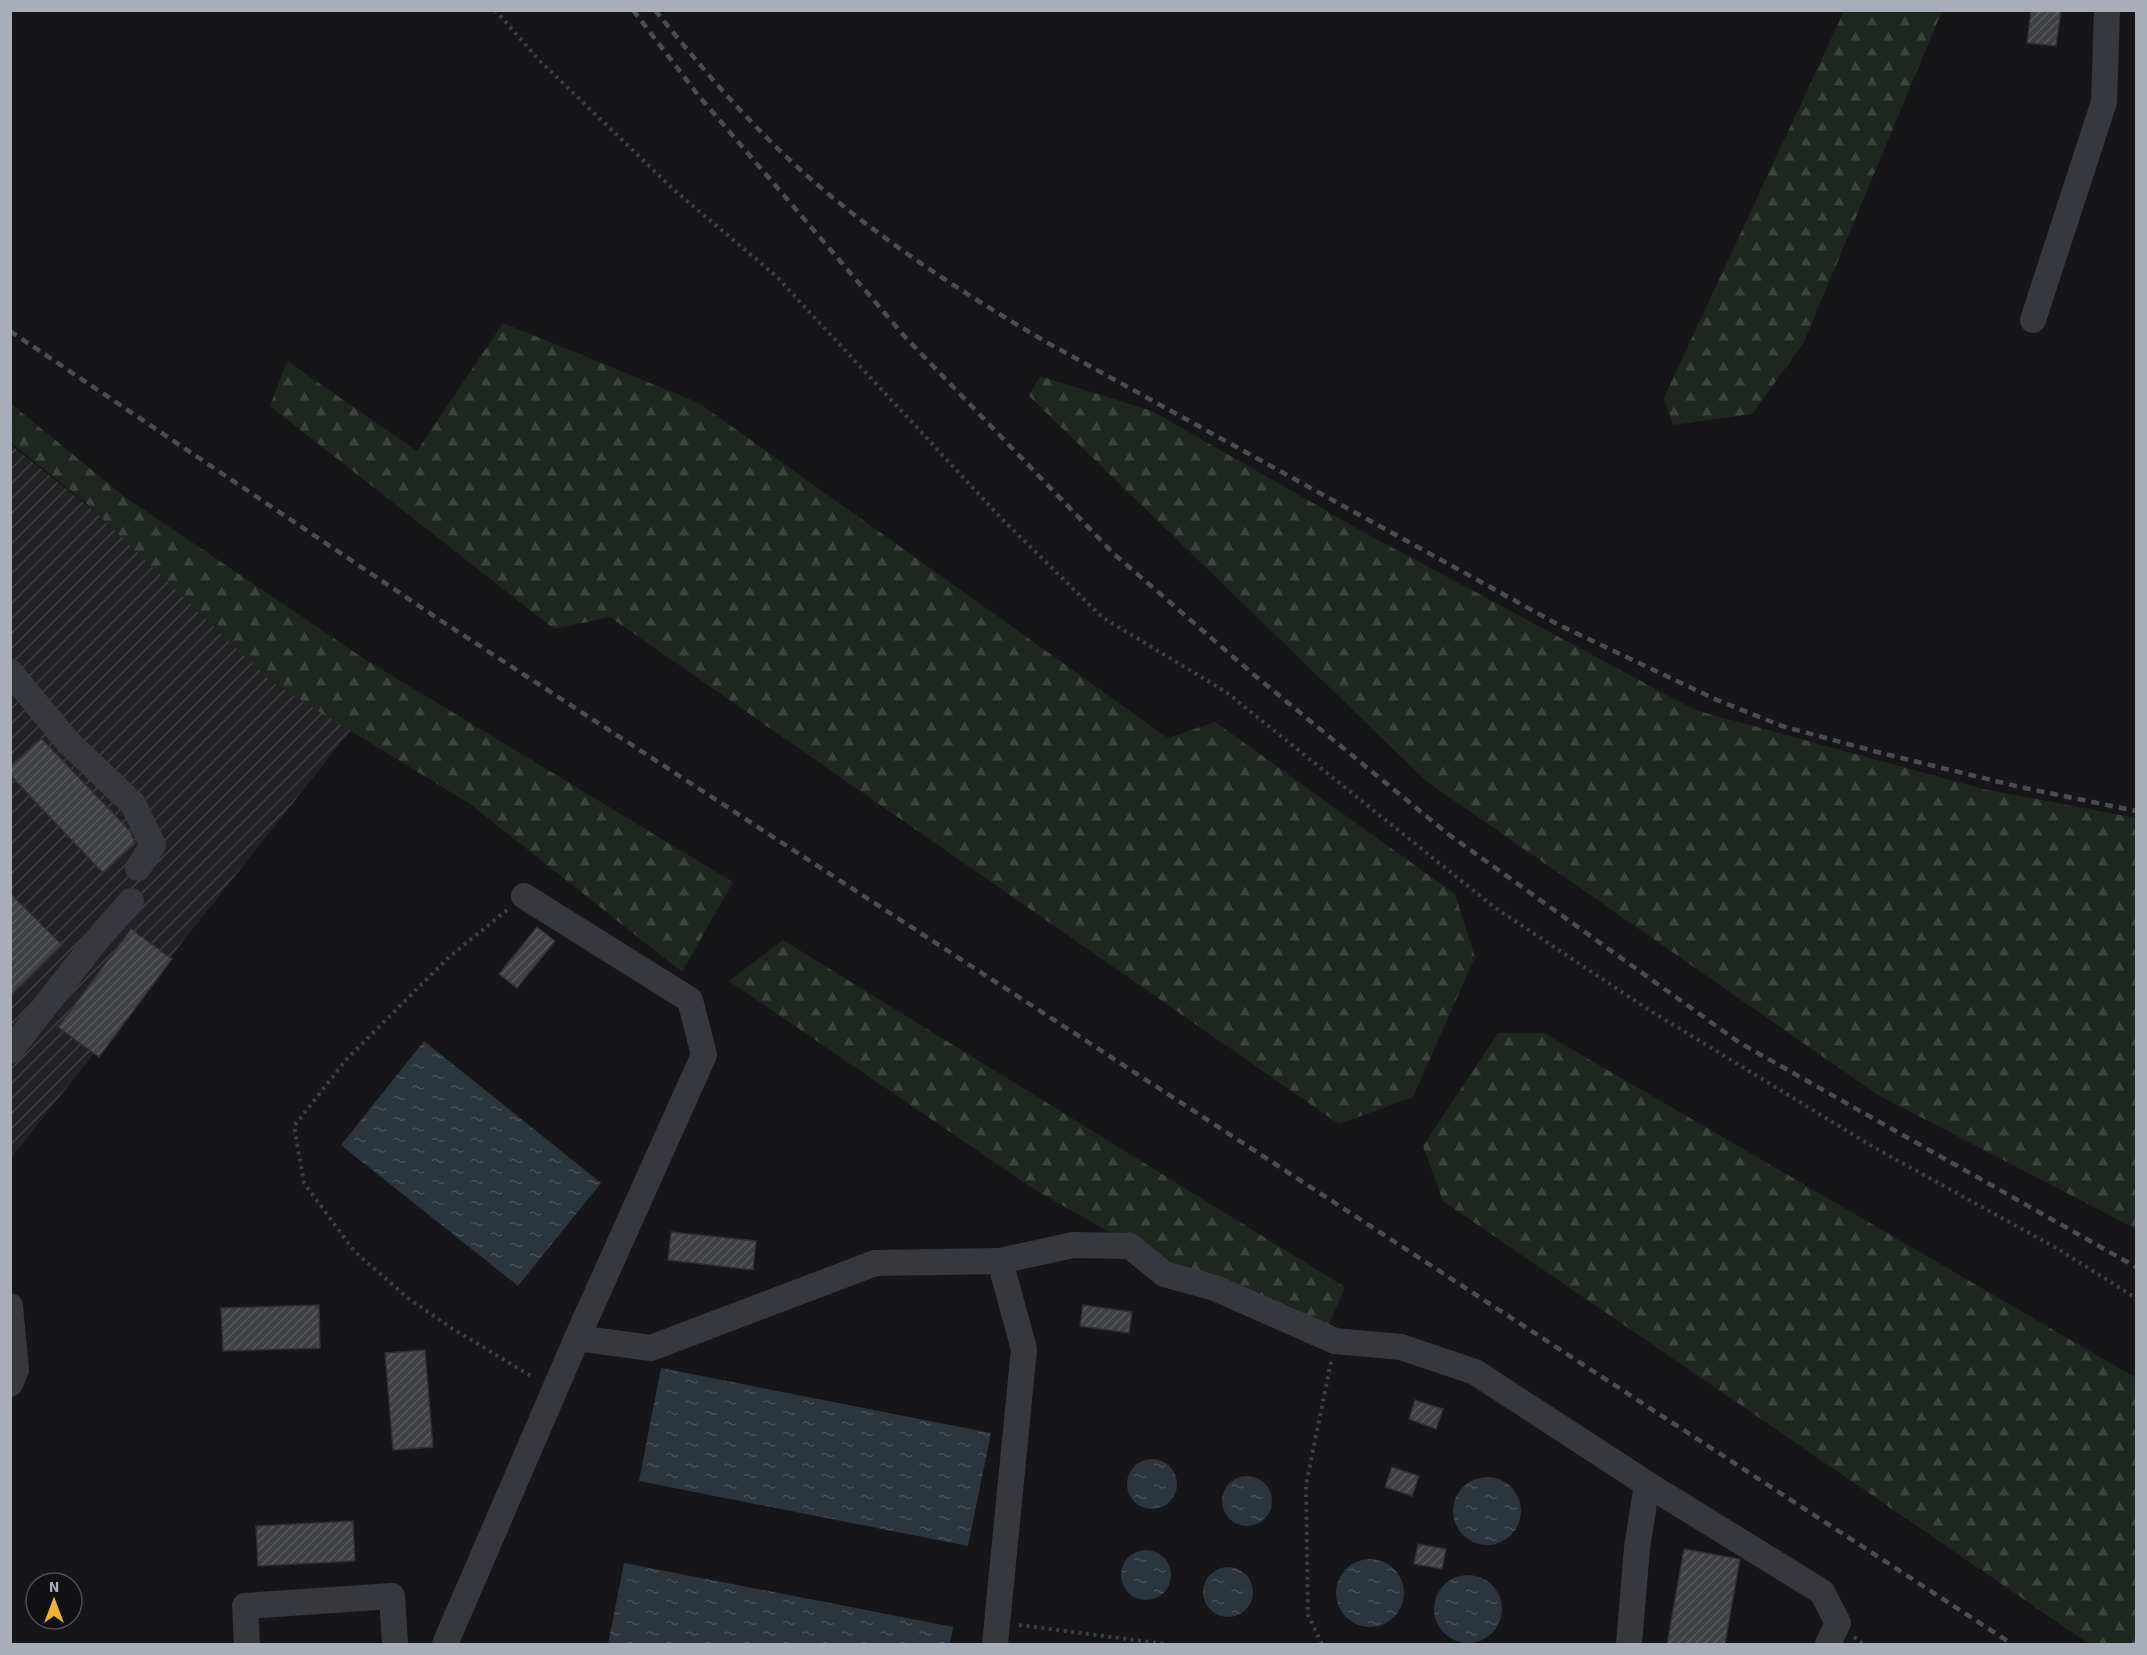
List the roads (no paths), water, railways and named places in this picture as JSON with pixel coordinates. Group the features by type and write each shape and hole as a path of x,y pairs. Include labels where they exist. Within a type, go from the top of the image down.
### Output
{"lane":[{"path":"2033,320 2104,102 2107,10"},
{"path":"10,672 68,742 133,804 153,845 138,868"},
{"path":"445,1644 554,1389 704,1055 690,1000 524,896"},
{"path":"10,1051 95,942 131,901"},
{"path":"577,1338 651,1348 875,1263 1000,1262 1073,1245 1130,1246 1164,1274 1215,1288 1335,1341 1401,1347 1475,1372 1647,1484 1822,1592 1838,1623 1828,1644"},
{"path":"996,1633 1024,1348 1000,1262"},
{"path":"10,1306 16,1370 10,1384"},
{"path":"1629,1644 1637,1548 1647,1484"},
{"path":"247,1644 245,1606 392,1596 395,1644"}],"water":[{"path":"424,1041 601,1183 518,1286 341,1145"},
{"path":"661,1368 991,1433 968,1546 639,1481"},
{"path":"1147,1459 1157,1459 1170,1466 1177,1479 1177,1489 1170,1502 1157,1509 1147,1509 1138,1505 1131,1498 1127,1489 1127,1479 1131,1470 1138,1463"},
{"path":"1242,1476 1252,1476 1265,1483 1272,1496 1272,1506 1265,1519 1252,1526 1242,1526 1233,1522 1226,1515 1222,1506 1222,1496 1226,1487 1233,1480"},
{"path":"1487,1477 1500,1480 1511,1487 1518,1498 1521,1511 1518,1524 1511,1535 1500,1542 1487,1545 1474,1542 1463,1535 1456,1524 1453,1511 1456,1498 1463,1487 1474,1480"},
{"path":"1141,1550 1151,1550 1164,1557 1171,1570 1171,1580 1164,1593 1151,1600 1141,1600 1132,1596 1125,1589 1121,1580 1121,1570 1125,1561 1132,1554"},
{"path":"1370,1559 1383,1562 1394,1569 1401,1580 1404,1593 1401,1606 1394,1617 1383,1624 1370,1627 1357,1624 1346,1617 1339,1606 1336,1593 1339,1580 1346,1569 1357,1562"},
{"path":"624,1563 953,1627 950,1644 608,1644"},
{"path":"1223,1567 1233,1567 1246,1574 1253,1587 1253,1597 1246,1610 1233,1617 1223,1617 1214,1613 1207,1606 1203,1597 1203,1587 1207,1578 1214,1571"},
{"path":"1468,1575 1481,1578 1492,1585 1499,1596 1502,1609 1499,1622 1492,1633 1481,1640 1468,1643 1455,1640 1444,1633 1437,1622 1434,1609 1437,1596 1444,1585 1455,1578"}],"railway":[{"path":"633,10 698,95 906,338 1114,554 1253,674 1448,834 1740,1043 2136,1267"},
{"path":"655,10 715,82 802,172 879,234 934,272 1048,343 1559,625 1717,700 1782,726 2020,787 2136,811"},
{"path":"10,331 440,620 2012,1644"}]}
